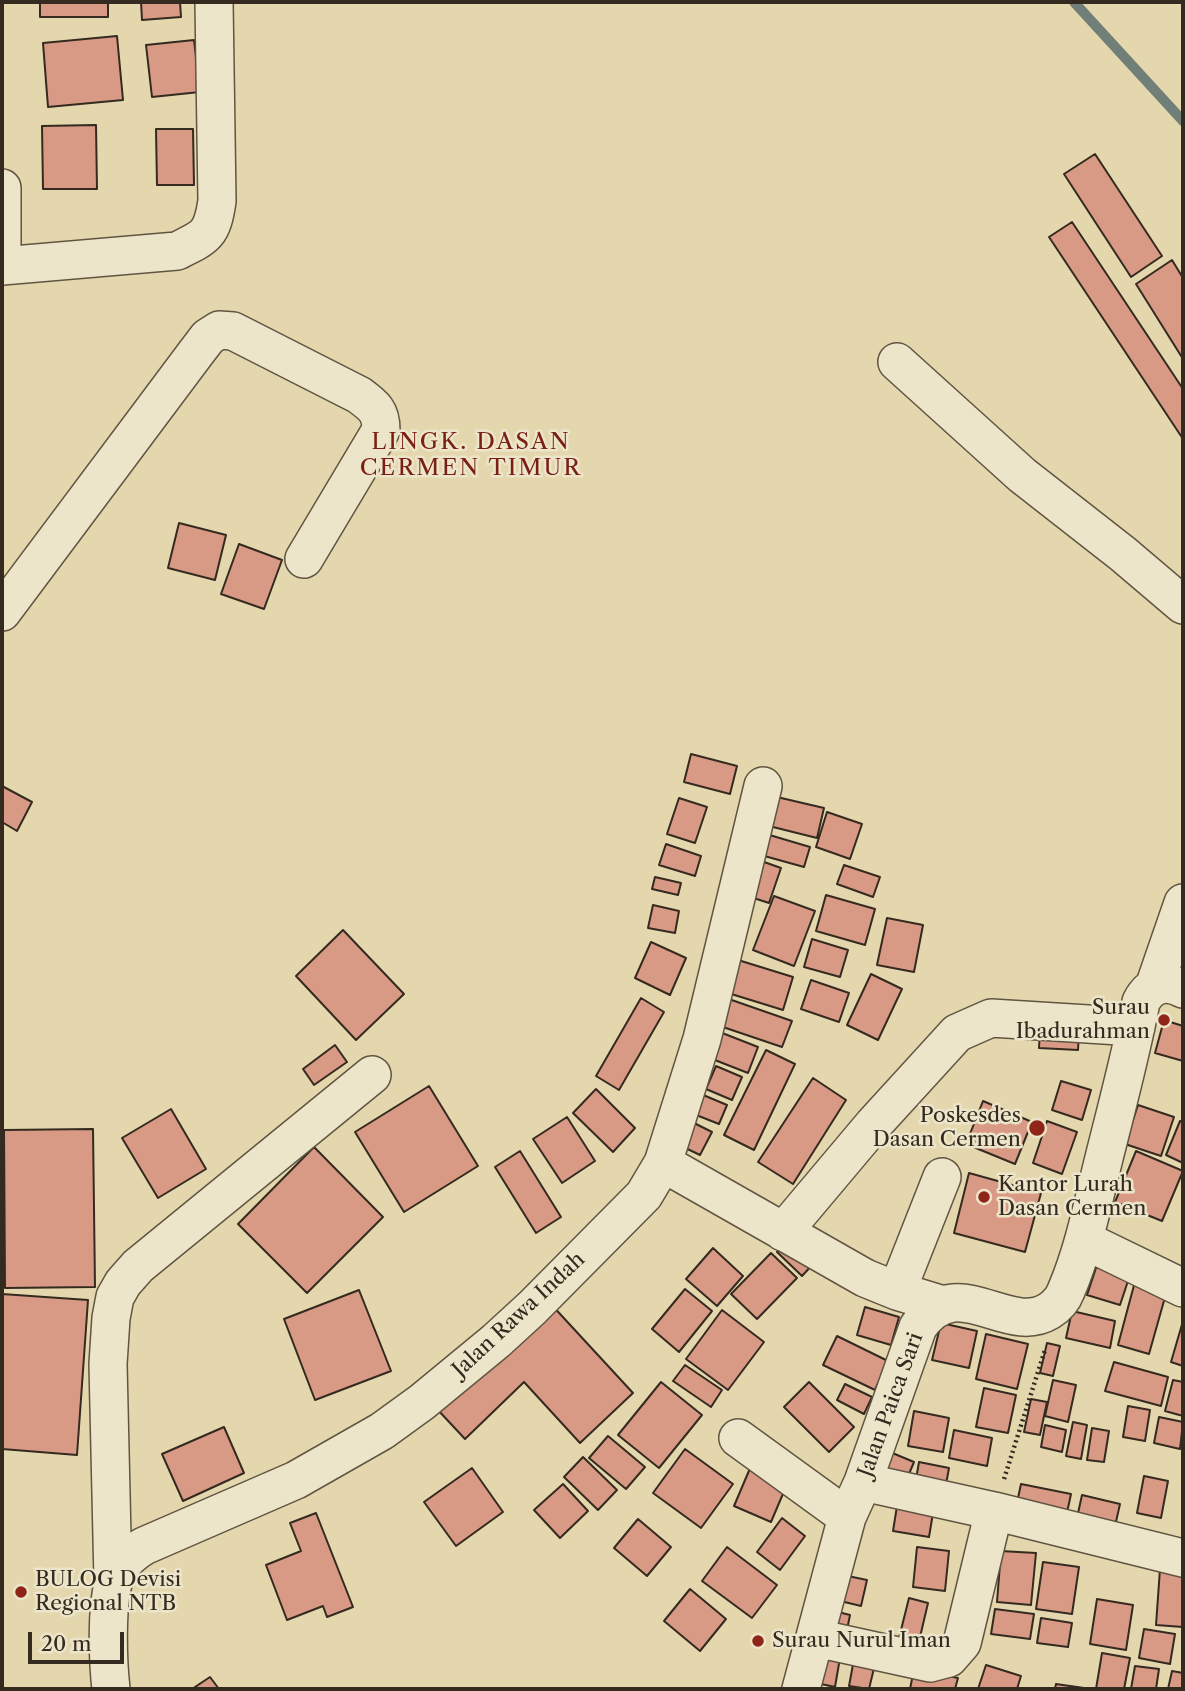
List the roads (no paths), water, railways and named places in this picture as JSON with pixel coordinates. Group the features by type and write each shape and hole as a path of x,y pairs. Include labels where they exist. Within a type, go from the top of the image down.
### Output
{"street":[{"path":"2,266 177,251 203,239 214,221 217,201 214,2"},
{"path":"2,188 2,244"},
{"path":"3,607 208,337 219,330 233,331 359,395 378,409 381,430 304,559"},
{"path":"897,362 1022,475 1183,605"},
{"name":"Jalan Rawa Indah","path":"113,1581 128,1557 144,1546 296,1480 382,1431 422,1402 532,1308 644,1195 663,1163 702,1039 763,786"},
{"path":"663,1163 865,1278 897,1291 943,1305 965,1302 1028,1317 1048,1312 1059,1303 1066,1292 1084,1240 1183,903"},
{"path":"783,1232 873,1125 957,1033 991,1018 1154,1001"},
{"path":"111,1689 109,1647 113,1581 108,1364 115,1297 138,1266 372,1075"},
{"path":"897,1291 942,1177"},
{"path":"1084,1240 1183,1288"},
{"name":"Jalan Paica Sari","path":"801,1689 847,1517 863,1482 914,1335 922,1320 943,1305"},
{"path":"738,1438 847,1517"},
{"path":"863,1482 994,1510 1183,1558"},
{"path":"816,1638 930,1663 949,1658 962,1643 994,1510"}],"waterway":[{"path":"1074,2 1183,121"}],"place":[{"name":"Surau Ibadurahman","path":"1164,1020"},
{"name":"Poskesdes Dasan Cermen","path":"1037,1128"},
{"name":"Kantor Lurah Dasan Cermen","path":"984,1197"},
{"name":"BULOG Devisi Regional NTB","path":"21,1592"},
{"name":"Surau Nurul Iman","path":"758,1641"}],"district":[{"name":"LINGK. DASAN CERMEN TIMUR","path":"471,455"}]}
